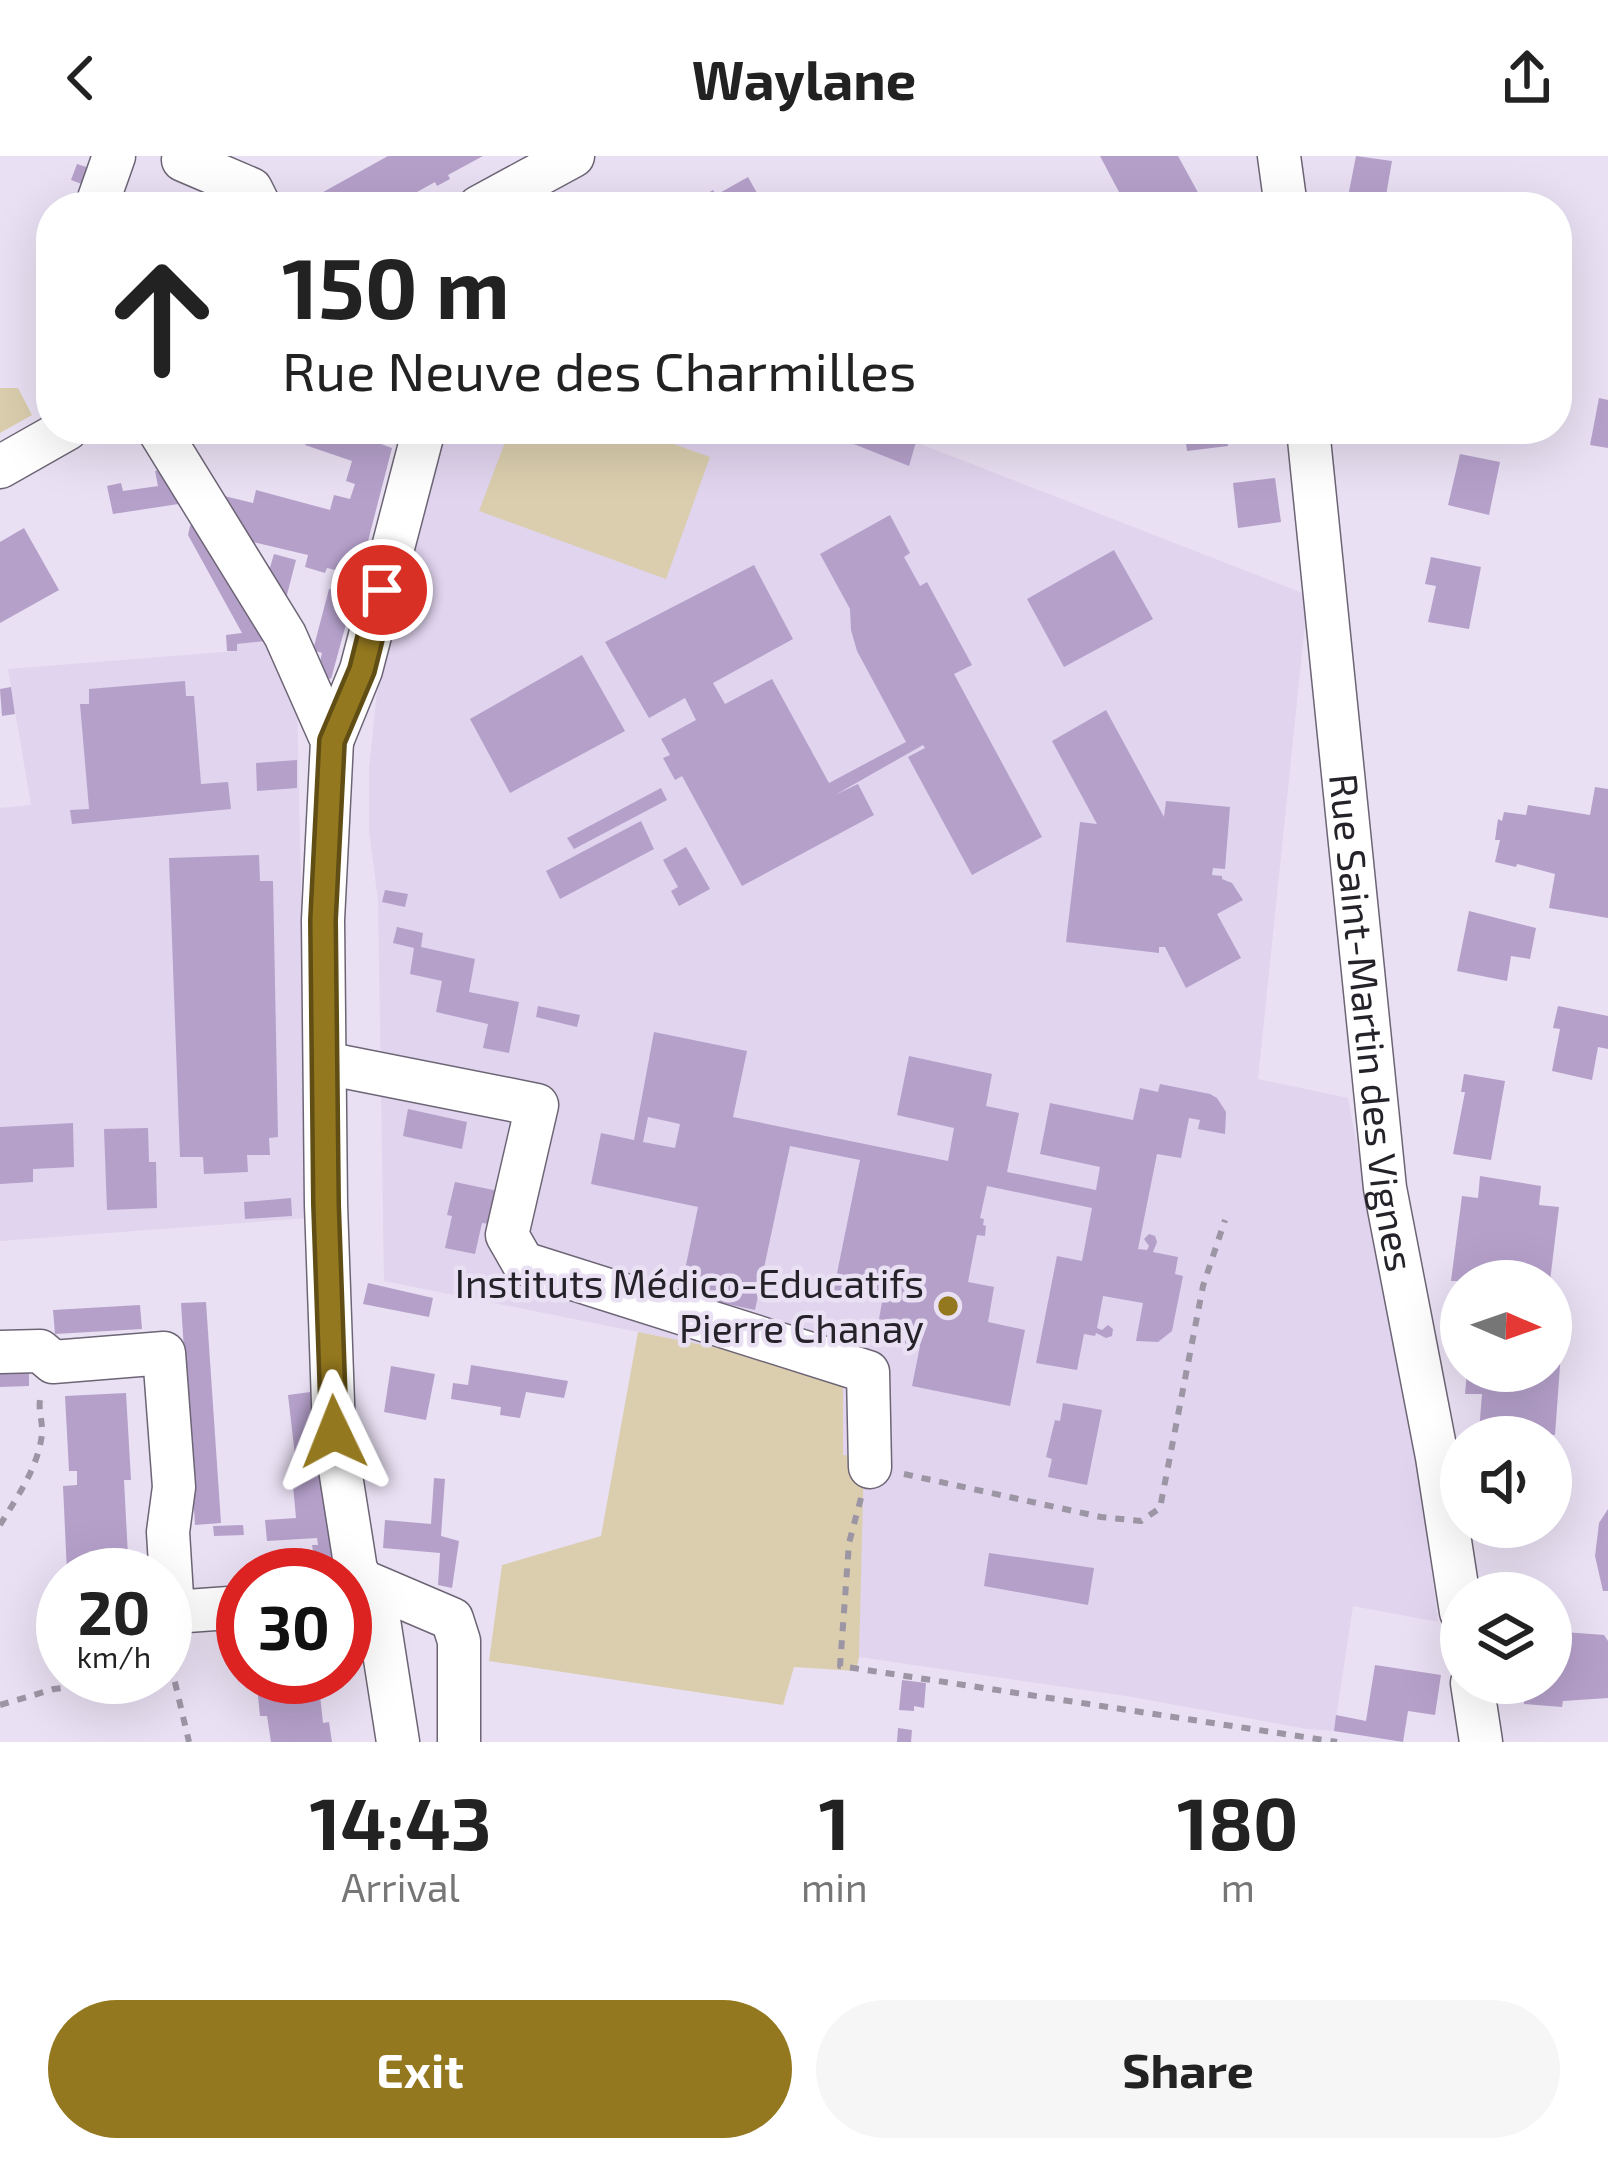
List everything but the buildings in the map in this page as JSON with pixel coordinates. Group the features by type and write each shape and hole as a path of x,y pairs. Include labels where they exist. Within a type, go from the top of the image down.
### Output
{"street":[{"path":"101,192 114,156"},
{"path":"184,156 183,160 252,192"},
{"path":"507,192 573,156"},
{"path":"1279,156 1284,192"},
{"path":"0,466 40,444"},
{"path":"167,444 285,635 332,741"},
{"path":"352,1548 334,1432 323,920 332,741 362,670 420,444"},
{"name":"Rue Saint-Martin des Vignes","path":"1309,444 1385,1187 1455,1572"},
{"path":"325,1063 537,1105 507,1235 523,1263 868,1372 870,1467"},
{"path":"0,1352 40,1351 53,1362 164,1353 175,1487 169,1548"},
{"path":"372,1600 452,1619 459,1641 459,1728 397,1731 378,1614 372,1606"},
{"path":"1475,1704 1481,1742"}],"path":[{"path":"1225,1220 1203,1286 1160,1508 1141,1521 1101,1517 870,1467 849,1543 840,1666 1336,1742"},
{"path":"0,1525 40,1447 43,1428 38,1404 53,1362"},
{"path":"0,1705 36,1694"},
{"path":"178,1704 189,1742"}],"shaded area":[{"path":"0,388 18,388 32,415 0,433"},
{"path":"441,444 920,444 1308,595 1258,1079 1348,1098 1420,1478 1438,1622 1353,1606 1334,1731 859,1657 863,1458 843,1456 843,1373 384,1281 378,901 369,830 377,692"},
{"path":"504,444 673,444 710,457 666,579 479,511"},
{"path":"275,640 297,699 308,1218 0,1241 0,808 31,805 8,669 236,651 237,644"},
{"path":"638,1332 843,1373 843,1455 864,1457 856,1671 794,1667 783,1705 489,1661 502,1565 601,1536"}],"place":[{"name":"Instituts Médico-Educatifs Pierre Chanay","path":"948,1306"}],"route":[{"path":"334,1432 323,920 332,741 362,670 382,590"}]}
